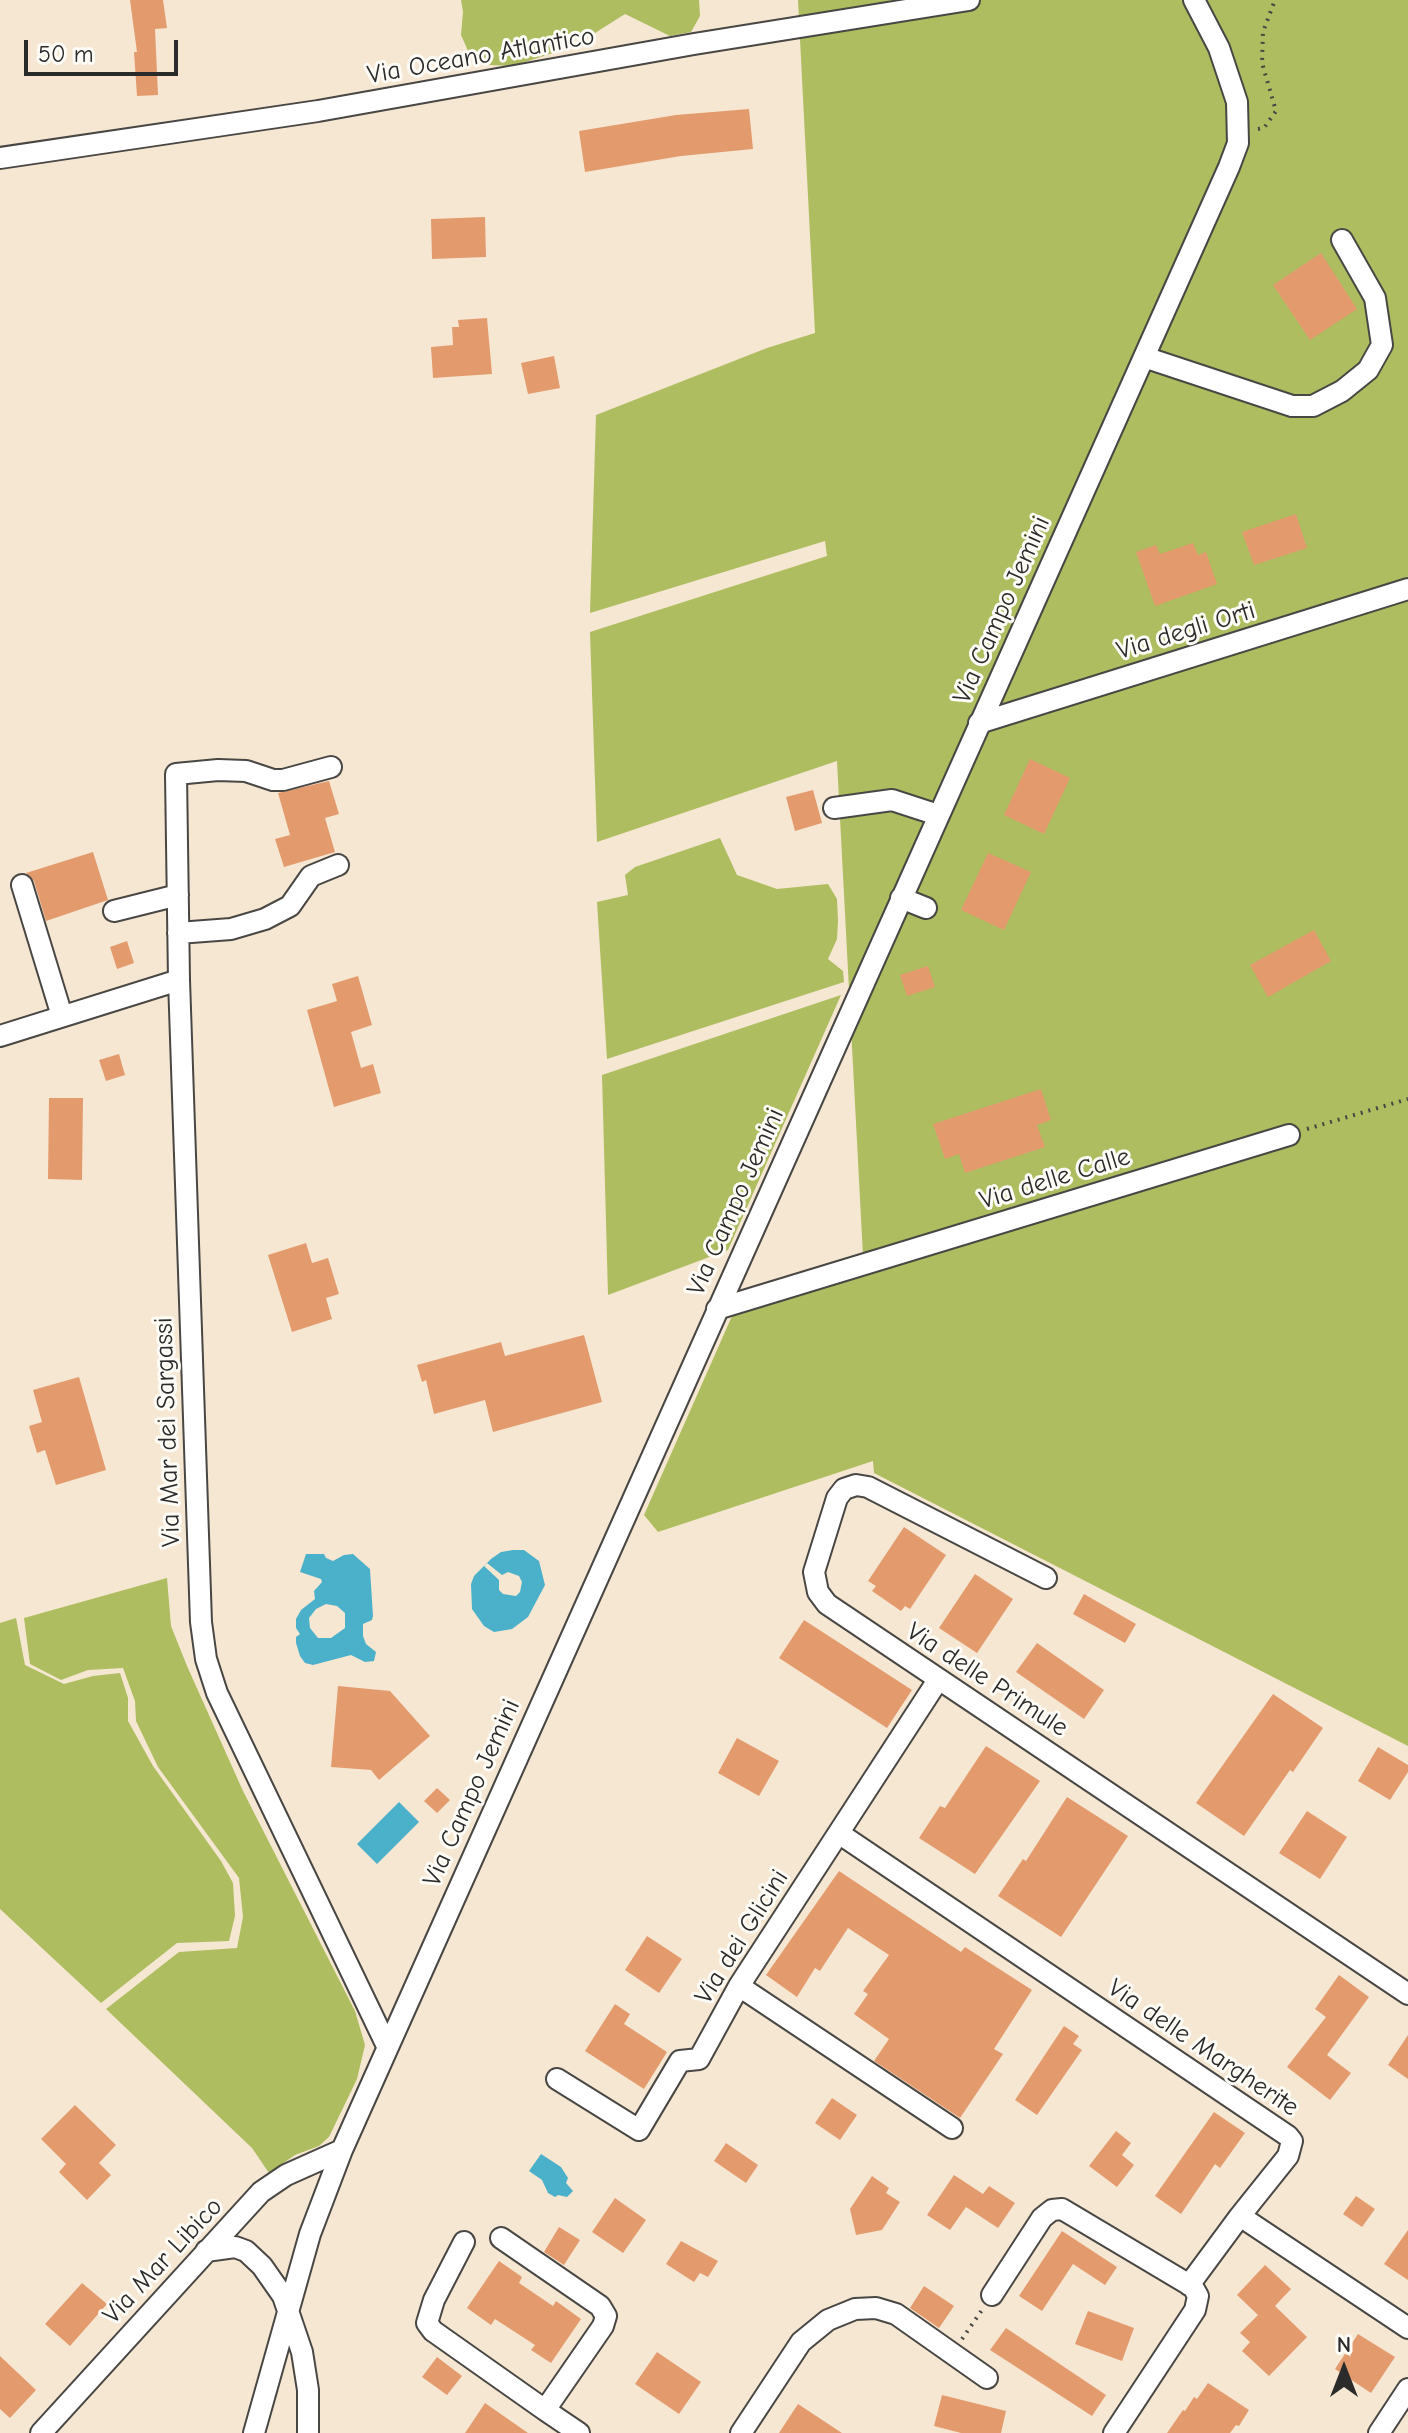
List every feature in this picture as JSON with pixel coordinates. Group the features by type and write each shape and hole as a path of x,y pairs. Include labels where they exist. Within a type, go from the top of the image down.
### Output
{"street":[{"name":"Via Oceano Atlantico","path":"0,158 318,111 694,44 969,0"},
{"name":"Via Campo Jemini","path":"254,2433 310,2234 342,2150 1229,167 1238,143 1237,102 1223,57 1194,0"},
{"path":"1144,357 1292,406 1313,406 1342,391 1368,370 1382,345 1375,298 1342,240"},
{"name":"Via degli Orti","path":"979,723 1408,589"},
{"name":"Via Mar dei Sargassi","path":"331,767 283,780 246,771 176,774 179,980 201,1622 206,1659 217,1693 387,2046"},
{"path":"834,808 892,800 938,815"},
{"path":"178,933 231,929 265,919 290,906 311,876 338,865"},
{"path":"22,885 62,1016"},
{"path":"114,911 178,895"},
{"path":"901,898 926,908"},
{"path":"0,1036 179,980"},
{"name":"Via delle Calle","path":"717,1309 1289,1135"},
{"name":"Via delle Primule","path":"1046,1578 868,1487 856,1485 844,1489 837,1498 814,1572 818,1592 827,1604 1408,1994"},
{"name":"Via dei Glicini","path":"557,2079 639,2130 680,2061 699,2059 739,1986 938,1680"},
{"name":"Via delle Margherite","path":"840,1834 1288,2136 1292,2141 1288,2156 1240,2216"},
{"path":"739,1986 952,2128"},
{"name":"Via Mar Libico","path":"41,2433 206,2251 273,2183 342,2150"},
{"path":"992,2295 1045,2215 1057,2209 1071,2212 1189,2285 1198,2296 1195,2310 1114,2433"},
{"path":"1189,2285 1240,2216 1408,2328"},
{"path":"501,2238 600,2306 606,2316 603,2326 545,2410"},
{"path":"464,2242 434,2300 427,2323 433,2331 579,2433"},
{"path":"206,2251 235,2247 246,2251 262,2266 289,2309 305,2371 308,2433"},
{"path":"741,2433 796,2348 821,2325 843,2313 868,2308 891,2312 987,2378"},
{"path":"1379,2433 1408,2389"}],"path":[{"path":"1239,131 1264,128 1276,111 1262,63 1263,32 1275,0"},
{"path":"1289,1135 1408,1099"},
{"path":"952,2354 992,2295"}],"green space":[{"path":"461,0 699,0 700,16 691,32 670,36 625,14 595,33 566,34 556,52 513,66 490,65 473,62 461,35"},
{"path":"798,0 1408,0 1408,1746 874,1473 873,1461 658,1532 644,1515 732,1316 864,1275 837,761 597,842 590,632 827,556 825,541 590,613 596,415 767,348 815,333"},
{"path":"720,838 737,875 777,889 828,884 837,899 838,921 837,939 828,959 843,971 844,982 607,1059 597,902 628,895 625,875 635,867"},
{"path":"841,995 728,1250 608,1295 602,1075"},
{"path":"167,1578 171,1626 187,1666 243,1791 355,2011 365,2045 357,2079 329,2137 319,2146 295,2155 269,2173 252,2148 106,2009 179,1952 237,1948 243,1917 239,1878 158,1767 136,1721 135,1701 123,1668 88,1670 61,1680 30,1664 24,1618"},
{"path":"16,1618 25,1665 64,1684 120,1673 128,1698 128,1721 153,1766 221,1861 233,1883 235,1916 229,1941 177,1943 101,2003 0,1909 0,1623"}],"water":[{"path":"524,1550 539,1561 545,1585 528,1617 512,1629 494,1632 484,1626 472,1609 471,1584 474,1576 491,1559 501,1552"},
{"path":"306,1554 324,1554 333,1561 353,1554 370,1569 373,1616 372,1620 363,1624 363,1636 366,1644 376,1652 374,1661 365,1662 351,1655 313,1665 305,1663 296,1643 296,1637 300,1634 296,1619 301,1610 315,1599 314,1591 322,1582 300,1572","holes":["326,1604 337,1606 345,1613 345,1628 331,1638 318,1638 310,1628 309,1618 316,1609"]},
{"path":"399,1802 419,1822 377,1864 357,1844"},
{"path":"541,2154 561,2167 568,2178 566,2183 573,2191 567,2197 555,2197 548,2193 542,2180 529,2171"}],"pier":[{"path":"487,1563 502,1575 508,1572 519,1576 522,1582 516,1596 503,1594 499,1590 499,1580 484,1566"}],"building":[{"path":"130,0 163,0 167,28 155,29 158,95 137,96 134,52 137,52"},
{"path":"749,109 753,149 681,156 585,172 579,131 676,115"},
{"path":"485,217 486,257 432,259 431,219"},
{"path":"1321,253 1357,309 1310,340 1273,285"},
{"path":"487,318 492,374 433,378 431,347 453,345 452,327 459,327 458,320"},
{"path":"554,356 560,388 528,394 521,363"},
{"path":"1296,514 1307,548 1254,565 1242,532"},
{"path":"1193,543 1198,555 1206,552 1217,584 1155,606 1136,552 1156,545 1160,554"},
{"path":"1030,759 1070,778 1044,834 1004,815"},
{"path":"329,781 339,814 325,818 335,852 284,867 275,839 290,835 278,793"},
{"path":"813,790 822,823 795,831 786,797"},
{"path":"93,852 108,900 46,921 34,881 26,873"},
{"path":"988,853 1031,872 1004,930 961,910"},
{"path":"1314,930 1331,961 1268,997 1250,965"},
{"path":"127,941 134,963 117,969 110,947"},
{"path":"928,966 935,987 907,996 900,975"},
{"path":"358,976 372,1025 351,1032 361,1068 373,1064 381,1093 334,1107 307,1010 337,1001 332,984"},
{"path":"119,1054 125,1075 106,1081 99,1060"},
{"path":"1041,1089 1051,1120 1037,1125 1045,1147 965,1173 959,1154 945,1159 933,1124"},
{"path":"49,1098 83,1098 82,1180 48,1179"},
{"path":"306,1243 312,1263 328,1258 339,1294 326,1298 332,1319 292,1332 268,1255"},
{"path":"584,1335 602,1402 493,1432 485,1400 434,1414 426,1380 422,1382 417,1365 501,1342 505,1356"},
{"path":"79,1377 106,1470 56,1485 45,1450 37,1453 29,1426 42,1422 33,1390"},
{"path":"904,1527 946,1555 910,1609 905,1606 901,1611 872,1591 876,1586 868,1581"},
{"path":"975,1574 1013,1599 977,1653 939,1628"},
{"path":"1084,1594 1136,1624 1125,1643 1073,1614"},
{"path":"804,1620 912,1690 887,1728 779,1658"},
{"path":"1037,1643 1104,1690 1084,1719 1016,1672"},
{"path":"338,1686 390,1691 430,1736 379,1780 371,1770 331,1767"},
{"path":"1273,1694 1323,1728 1244,1836 1196,1803"},
{"path":"737,1738 779,1761 759,1796 718,1773"},
{"path":"986,1746 1040,1781 975,1874 919,1838 940,1806 945,1808"},
{"path":"1378,1747 1408,1765 1408,1772 1390,1800 1358,1781"},
{"path":"437,1788 450,1800 437,1813 424,1801"},
{"path":"1067,1797 1128,1836 1061,1937 998,1896 1023,1859 1026,1861"},
{"path":"1307,1811 1347,1837 1320,1879 1279,1853"},
{"path":"839,1871 961,1952 965,1947 1032,1990 994,2049 1003,2054 960,2118 874,2061 889,2039 854,2014 868,1994 863,1991 889,1955 848,1928 820,1971 815,1968 797,1997 766,1975"},
{"path":"647,1936 682,1959 659,1993 625,1970"},
{"path":"1339,1975 1369,1997 1327,2055 1351,2073 1330,2100 1287,2067 1326,2017 1315,2009"},
{"path":"615,2004 630,2014 624,2024 667,2052 644,2089 585,2051"},
{"path":"1064,2026 1079,2036 1073,2044 1082,2050 1037,2115 1015,2100"},
{"path":"1408,2035 1408,2079 1388,2065"},
{"path":"832,2098 857,2115 840,2140 815,2123"},
{"path":"75,2105 116,2145 99,2163 111,2175 87,2200 59,2172 66,2164 41,2139"},
{"path":"1214,2112 1245,2133 1220,2168 1215,2164 1181,2214 1155,2196"},
{"path":"1116,2131 1131,2143 1122,2155 1134,2165 1117,2187 1089,2166"},
{"path":"726,2143 758,2165 746,2183 714,2161"},
{"path":"954,2175 983,2194 989,2186 1015,2203 998,2228 966,2207 950,2230 927,2215"},
{"path":"872,2176 889,2188 886,2193 900,2202 882,2230 856,2235 850,2209"},
{"path":"1356,2196 1375,2209 1362,2227 1343,2214"},
{"path":"615,2198 646,2220 623,2253 592,2232"},
{"path":"559,2227 580,2240 564,2265 544,2252"},
{"path":"1408,2230 1408,2280 1384,2264"},
{"path":"1062,2231 1117,2267 1105,2285 1073,2264 1042,2311 1019,2296"},
{"path":"681,2241 718,2261 708,2277 700,2273 694,2282 666,2264"},
{"path":"499,2261 522,2277 519,2283 553,2306 556,2301 581,2319 551,2363 531,2350 535,2345 495,2319 491,2325 467,2308"},
{"path":"1265,2265 1291,2289 1275,2306 1307,2337 1269,2376 1242,2351 1250,2342 1240,2333 1258,2315 1237,2295"},
{"path":"82,2283 107,2304 70,2346 45,2324"},
{"path":"924,2286 954,2306 939,2328 910,2308"},
{"path":"1088,2311 1134,2328 1122,2361 1075,2344"},
{"path":"1006,2328 1106,2395 1092,2416 990,2350"},
{"path":"1358,2334 1395,2357 1371,2393 1335,2369"},
{"path":"657,2352 701,2382 679,2414 635,2384"},
{"path":"0,2356 36,2390 10,2418 0,2409"},
{"path":"437,2357 462,2376 447,2395 422,2377"},
{"path":"1208,2383 1249,2410 1239,2426 1236,2425 1230,2433 1167,2433 1183,2410 1194,2397 1197,2399"},
{"path":"942,2395 1006,2411 1001,2433 961,2433 934,2426"},
{"path":"485,2403 528,2433 465,2433"},
{"path":"798,2404 842,2433 779,2433"}]}
